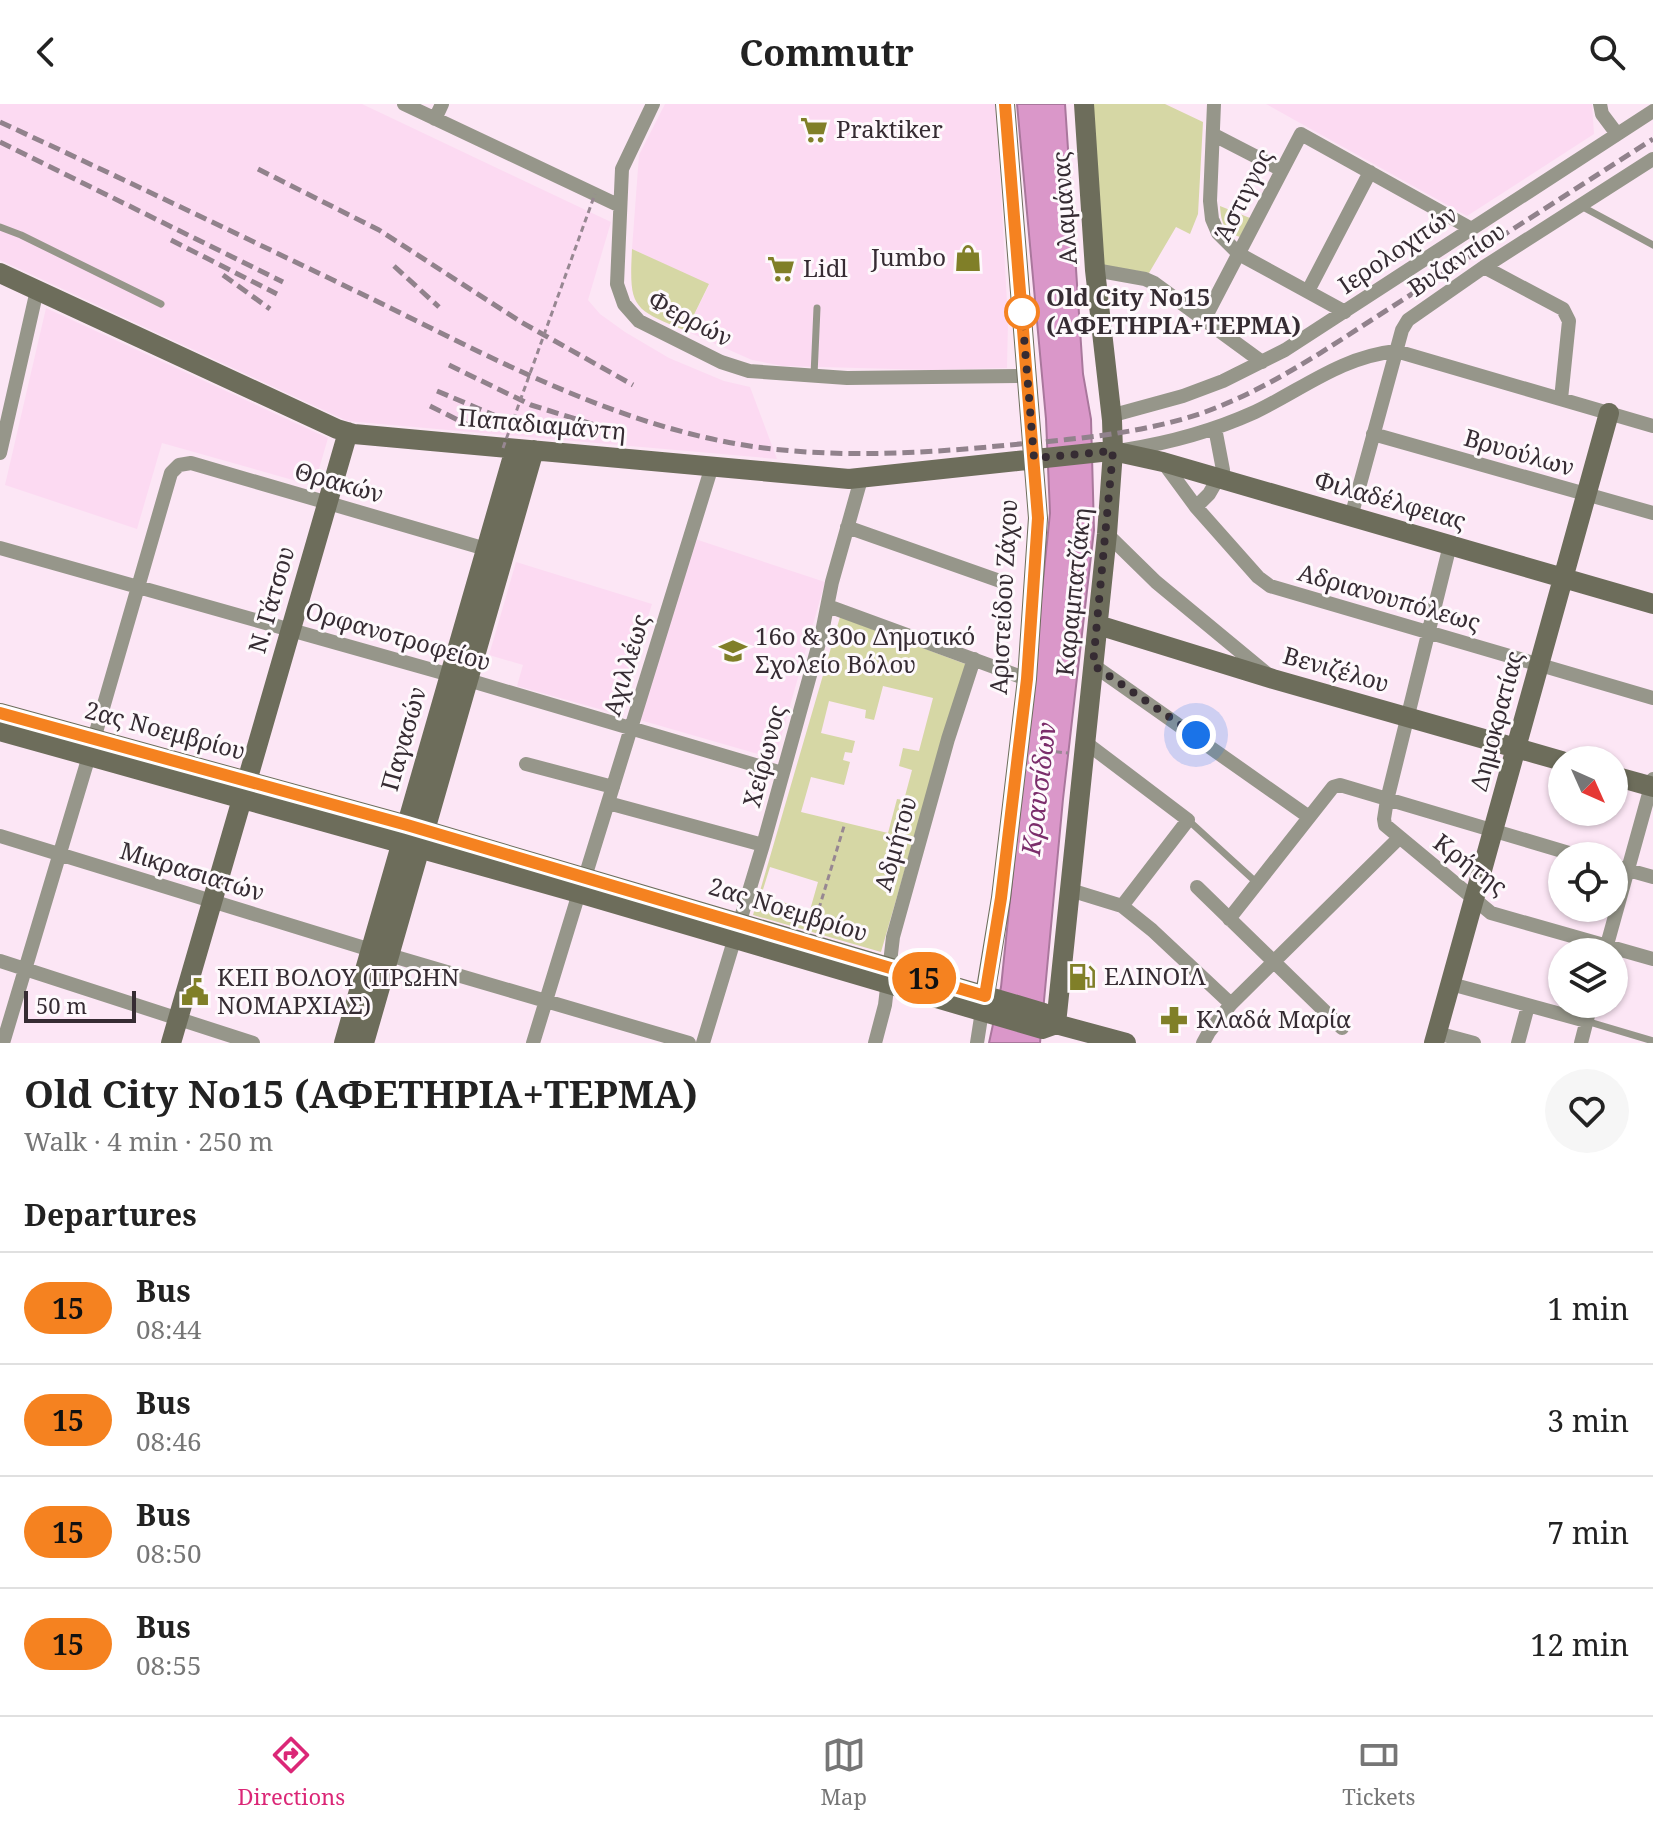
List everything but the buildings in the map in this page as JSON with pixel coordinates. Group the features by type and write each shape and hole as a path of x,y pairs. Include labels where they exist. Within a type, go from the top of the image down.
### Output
{"street":[{"path":"404,104 620,206 622,169 653,104"},
{"path":"435,119 442,104"},
{"name":"Αριστείδου Ζάχου","path":"977,1043 990,1006 1027,679 1040,458 1027,376 1005,104"},
{"name":"Αλαμάνας","path":"1084,104 1095,270 1110,416 1107,452"},
{"path":"1214,104 1211,213 1218,233 1239,254 1345,312"},
{"path":"1600,104 1602,114 1617,134"},
{"name":"Ιερολοχιτών","path":"1110,416 1183,396 1262,362 1314,333 1653,111"},
{"name":"Άστιγγος","path":"1204,320 1301,134 1470,228"},
{"path":"1214,135 1282,170"},
{"name":"Βυζαντίου","path":"1351,517 1402,330 1411,317 1653,159"},
{"path":"1308,291 1370,172"},
{"name":"Φερρών","path":"620,206 617,284 624,304 636,319 733,367 813,377 921,379 1027,376"},
{"path":"1484,267 1563,309 1567,315 1569,321 1561,399"},
{"path":"1095,270 1145,279 1262,362"},
{"name":"Παπαδιαμάντη","path":"0,273 348,432 861,479 1107,452"},
{"path":"0,453 6,403 37,290"},
{"path":"1107,452 1151,446 1215,428 1268,405 1341,364 1396,351 1653,426"},
{"name":"Δημοκρατίας","path":"1436,1038 1609,413"},
{"path":"1196,507 1224,465 1215,428"},
{"name":"Ν. Γάτσου","path":"171,1043 348,432"},
{"name":"Βρυούλων","path":"1373,434 1653,513"},
{"name":"Παγασών","path":"459,677 486,549 517,449"},
{"name":"Παγασών","path":"344,1043 380,952 459,677 517,449"},
{"name":"Φιλαδέλφειας","path":"1107,452 1163,462 1653,604"},
{"name":"Καραμπατζάκη","path":"1048,1027 1070,890 1078,748 1098,625 1107,534 1107,452"},
{"name":"Αδριανουπόλεως","path":"1163,462 1196,507 1258,577 1270,586 1653,698"},
{"name":"Θρακών","path":"139,587 171,473 179,465 191,463 486,549"},
{"name":"Αχιλλέως","path":"533,1043 712,466"},
{"name":"Χείρωνος","path":"703,1043 763,845 861,479"},
{"path":"847,527 1000,581"},
{"path":"1107,534 1156,582 1273,679"},
{"path":"1387,800 1450,545"},
{"name":"Ορφανοτροφείου","path":"0,548 459,677 782,773"},
{"path":"3,1043 139,587"},
{"path":"828,606 1027,679"},
{"name":"Βενιζέλου","path":"1098,625 1273,679 1548,757"},
{"path":"1198,657 1217,633"},
{"name":"Αδμήτου","path":"875,1043 889,976 893,937 948,739 974,659"},
{"path":"1093,665 1309,817"},
{"name":"2ας Νοεμβρίου","path":"0,713 91,748"},
{"name":"2ας Νοεμβρίου","path":"0,731 91,748 244,790 582,885 990,1006 1048,1027 1126,1043"},
{"path":"1078,748 1188,820 1122,906"},
{"path":"526,764 613,787"},
{"path":"1628,779 1652,784 1628,849"},
{"path":"1229,919 1333,787 1340,785 1548,847"},
{"name":"Κρήτης","path":"1387,800 1385,825 1491,913 1571,938"},
{"path":"608,803 763,845"},
{"name":"Μικρασιατών","path":"0,836 689,1043"},
{"path":"1203,1043 1231,1004 1399,838"},
{"path":"1628,870 1653,877"},
{"path":"1197,887 1342,1028"},
{"path":"1070,890 1122,906 1231,1004"},
{"name":"2ας Νοεμβρίου","path":"738,931 809,943 889,976"},
{"name":"Παγασών","path":"364,1043 380,952"},
{"name":"Κρήτης","path":"1628,954 1653,959"},
{"path":"0,961 253,1043"},
{"path":"1451,984 1586,1021"},
{"path":"1518,1043 1528,1006"},
{"path":"1581,1043 1587,1018"},
{"path":"1436,1038 1474,1043"}],"lane":[{"path":"1579,205 1653,245"},
{"path":"0,227 161,304"},
{"path":"813,377 817,308"},
{"path":"1188,820 1257,883"},
{"path":"1586,1021 1653,1041"}],"path":[{"path":"517,449 595,194"},
{"path":"1026,749 1078,748"},
{"path":"809,943 845,823"}],"shaded area":[{"path":"0,104 362,104 611,222 588,300 600,314 625,332 669,358 724,381 750,387 777,459 347,421 0,260"},
{"path":"665,104 996,104 1008,321 1007,368 932,370 783,366 752,360 686,331 709,285 632,249 639,155"},
{"path":"1266,104 1592,104 1594,134 1467,216"},
{"path":"46,308 328,438 314,486 162,443 137,529 5,485"},
{"name":"16ο & 30ο Δημοτικό Σχολείο Βόλου","path":"695,539 825,582 775,759 640,720"},
{"path":"516,562 652,604 617,714 517,686 523,665 489,655"}],"green space":[{"path":"1091,104 1165,104 1203,122 1198,214 1190,234 1176,227 1149,273 1103,265"},
{"path":"1220,206 1250,218 1240,237 1224,226"},
{"path":"632,249 709,284 686,331 654,317 638,304 632,284"},
{"path":"840,617 968,665 945,731 881,952 753,915","holes":["883,686 933,698 919,751 903,748 899,766 912,770 904,800 897,799 888,833 801,812 811,777 844,785 850,762 843,760 845,752 852,753 855,741 821,733 829,701 866,710 865,718 874,720","770,867 818,882 810,910 761,896"]}],"water":[{"name":"Κραυσίδων","path":"1017,104 1065,104 1083,374 1091,419 1094,530 1063,799 1040,1043 989,1043 1001,987 1050,513 1046,419"}],"railway":[{"path":"0,122 512,367 610,409 712,439 764,448 856,454 948,450 1083,438 1157,426 1205,412 1257,389 1306,362 1653,139"},
{"path":"0,142 283,282"},
{"path":"258,169 379,230 521,322 633,385"},
{"path":"171,240 277,294"},
{"path":"394,266 439,307"},
{"path":"223,275 270,309"},
{"path":"449,365 531,405 608,429"},
{"path":"437,391 508,421"},
{"path":"430,406 476,429"}],"bus line":[{"name":"15","path":"0,713 407,825 985,996 1001,898 1027,679 1038,518 1005,104"}],"place":[{"name":"Praktiker","path":"814,130"},
{"name":"Jumbo","path":"968,258"},
{"name":"Lidl","path":"781,269"},
{"name":"Old City Νο15 (ΑΦΕΤΗΡΙΑ+ΤΕΡΜΑ)","path":"1022,312"},
{"name":"16ο & 30ο Δημοτικό Σχολείο Βόλου","path":"733,651"},
{"name":"ΕΛΙΝΟΙΛ","path":"1082,977"},
{"name":"ΚΕΠ ΒΟΛΟΥ (ΠΡΩΗΝ ΝΟΜΑΡΧΙΑΣ)","path":"195,992"},
{"name":"Κλαδά Μαρία","path":"1174,1020"}],"route":[{"path":"1022,312 1034,458 1113,451 1093,665 1196,735"}]}
